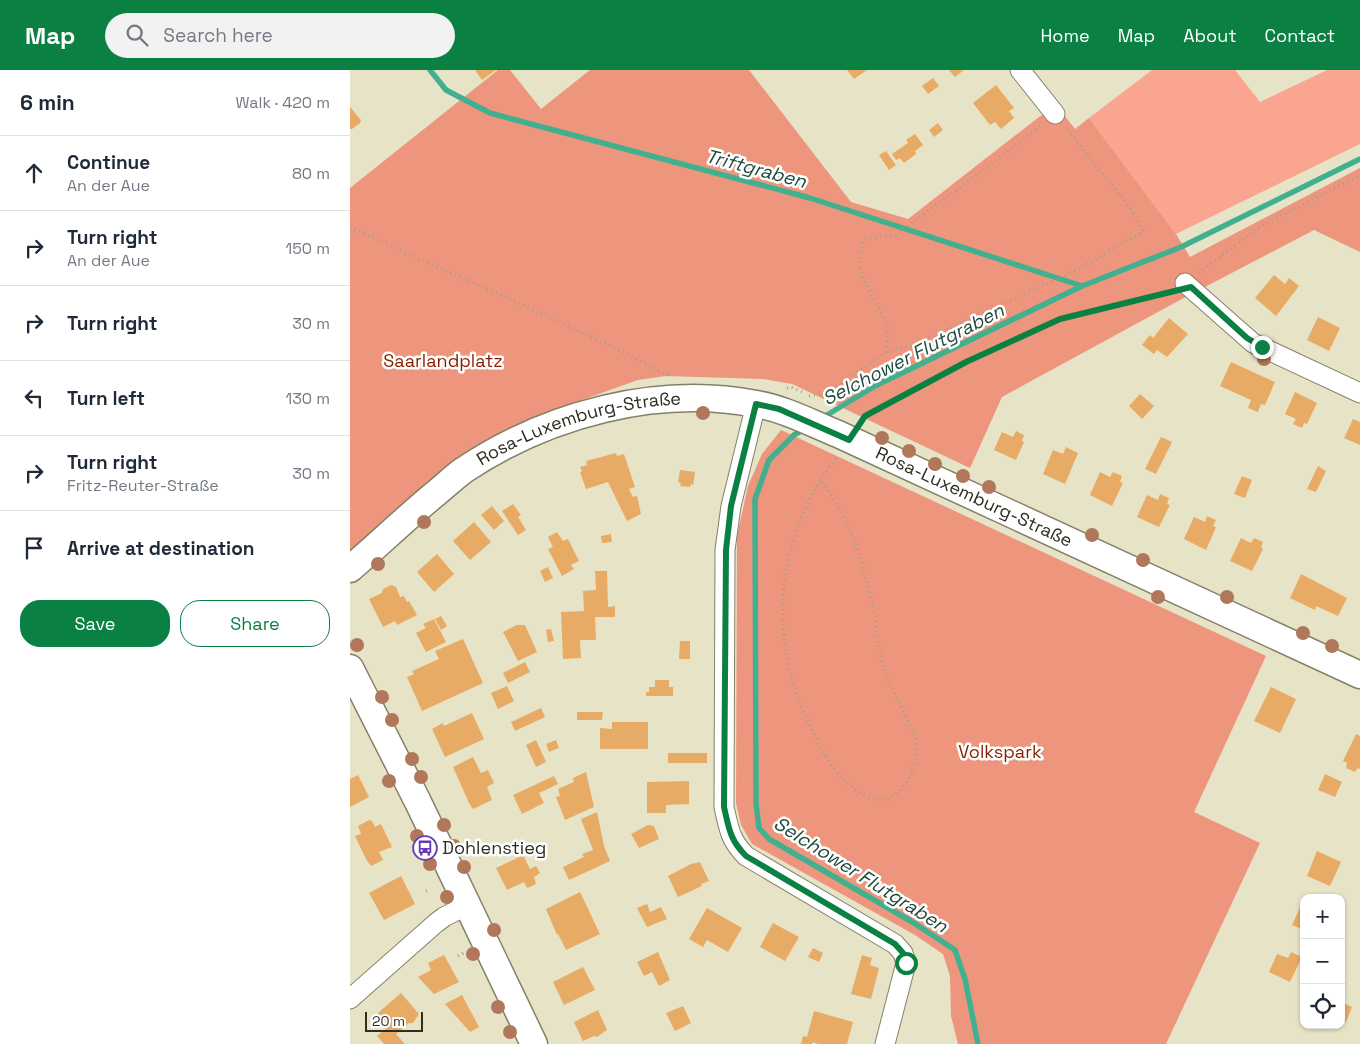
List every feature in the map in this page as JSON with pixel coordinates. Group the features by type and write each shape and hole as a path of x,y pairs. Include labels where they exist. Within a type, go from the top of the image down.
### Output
{"street":[{"path":"1020,70 1055,114"},
{"path":"1188,285 1254,343 1360,393"},
{"name":"Rosa-Luxemburg-Straße","path":"350,569 463,471 519,440 560,422 606,409 641,402 688,398 731,400 756,404 787,402 842,442 1360,675"},
{"path":"756,404 731,506 726,550 724,807 730,835 736,846 746,856 895,944 903,953 906,963 885,1044"},
{"path":"350,668 385,735 534,1044"},
{"path":"350,999 436,923 467,905"}],"path":[{"path":"787,402 791,386 811,397 830,392 886,352 911,346 1065,276 1143,231 1132,210 1055,114 896,235 866,238 863,241 858,263 866,285 880,307 887,330 886,352"},
{"path":"820,481 840,507 856,542 874,610 881,657 891,686 916,742 914,768 906,782 896,794 880,801 865,796 851,787 833,767 818,744 803,713 791,676 782,632 785,579 792,541 811,495 842,442 865,416 966,362 1044,325 1188,285 1256,229 1360,175"},
{"path":"350,227 504,296 641,361 675,379 688,398"},
{"path":"426,891 430,889"}],"shaded area":[{"path":"1152,70 1235,70 1260,102 1327,70 1360,70 1360,144 1176,234 1089,118"}],"green space":[{"name":"Saarlandplatz","path":"498,70 510,70 541,109 590,70 749,70 851,202 908,219 1039,117 1057,106 1075,129 1089,118 1176,234 1190,257 1360,168 1360,252 1314,230 1180,300 1002,397 970,468 792,384 763,379 666,376 638,380 511,427 457,462 350,556 350,188"},
{"name":"Volkspark","path":"781,430 1266,656 1194,812 1260,843 1166,1044 958,1044 951,1016 950,976 943,954 915,935 752,844 741,825 736,803 737,536 748,486 762,454"}],"building":[{"path":"475,70 496,70 482,80"},
{"path":"847,70 867,70 854,79"},
{"path":"949,70 964,70 955,77"},
{"path":"933,78 939,86 928,94 922,86"},
{"path":"996,85 1014,108 1009,111 1014,118 1001,129 995,122 990,125 973,103"},
{"path":"350,107 361,120 352,129 350,129"},
{"path":"938,123 943,130 934,137 929,130"},
{"path":"915,134 923,145 915,151 916,154 904,163 900,158 896,160 892,154 908,143 906,140"},
{"path":"886,151 896,165 889,170 879,155"},
{"path":"1274,275 1285,284 1289,278 1299,286 1276,316 1255,298"},
{"path":"1318,317 1340,328 1329,351 1307,340"},
{"path":"1169,318 1188,334 1167,357 1157,350 1154,354 1142,345 1150,335 1153,338"},
{"path":"1231,362 1275,382 1265,405 1261,404 1258,412 1248,408 1251,400 1220,386"},
{"path":"1295,392 1317,403 1307,424 1304,423 1302,428 1293,424 1296,419 1285,414"},
{"path":"1140,394 1154,406 1142,419 1129,406"},
{"path":"1353,419 1360,422 1360,445 1344,438"},
{"path":"1016,431 1024,435 1022,441 1024,442 1016,460 994,450 1002,432 1013,437"},
{"path":"1161,437 1172,442 1156,474 1145,469"},
{"path":"1066,447 1078,453 1065,484 1043,474 1053,450 1063,454"},
{"path":"616,453 617,456 624,454 635,487 629,489 633,497 637,496 641,514 627,521 608,482 586,489 580,472 582,471 580,467 587,465 586,461"},
{"path":"1318,466 1326,471 1316,492 1307,489"},
{"path":"680,470 695,472 693,485 691,484 690,487 680,486 681,483 678,482"},
{"path":"1100,472 1110,477 1113,472 1122,476 1120,482 1123,483 1112,506 1090,495"},
{"path":"1242,476 1252,480 1245,498 1234,494"},
{"path":"1160,494 1169,498 1167,504 1170,505 1159,527 1137,517 1147,495 1158,500"},
{"path":"513,504 521,515 518,517 526,530 518,535 502,511"},
{"path":"492,506 504,521 494,530 481,515"},
{"path":"1207,516 1216,520 1213,526 1216,527 1206,550 1184,539 1194,517 1205,522"},
{"path":"474,522 491,542 470,560 453,541"},
{"path":"557,532 563,541 568,539 579,561 571,565 574,569 562,576 548,549 553,547 548,537"},
{"path":"611,534 612,542 602,543 601,536"},
{"path":"1241,538 1251,543 1254,538 1263,542 1261,547 1263,549 1252,571 1230,561"},
{"path":"437,554 454,574 434,592 417,572"},
{"path":"548,567 553,578 545,582 540,571"},
{"path":"595,571 607,571 608,607 615,606 615,617 595,617 596,640 580,640 581,658 563,659 561,612 584,611 583,591 596,590"},
{"path":"1301,574 1347,598 1338,616 1316,606 1315,610 1290,598"},
{"path":"391,585 396,587 400,597 404,596 407,602 409,601 417,615 397,625 395,621 383,627 369,599 382,593 383,589"},
{"path":"441,616 447,626 441,630 435,619"},
{"path":"434,619 446,642 426,652 416,633 426,628 423,624"},
{"path":"517,625 525,625 537,652 518,661 503,632"},
{"path":"551,629 554,641 548,642 546,630"},
{"path":"463,639 483,683 422,711 407,677 414,674 412,671 439,659 435,651"},
{"path":"680,641 690,641 690,659 679,659"},
{"path":"525,662 530,672 508,683 503,673"},
{"path":"655,680 669,680 669,687 673,687 673,696 646,696 646,692 649,692 649,687 655,687"},
{"path":"507,686 514,701 498,709 491,693"},
{"path":"1271,687 1296,699 1280,733 1254,721"},
{"path":"541,708 545,717 515,731 511,722"},
{"path":"577,712 603,712 602,720 577,720"},
{"path":"472,713 484,739 445,757 432,729 443,723 444,726"},
{"path":"612,722 648,722 648,749 600,749 600,728 612,729"},
{"path":"1356,734 1360,736 1360,769 1358,768 1355,772 1346,768 1347,763 1343,761"},
{"path":"536,740 546,762 536,767 526,745"},
{"path":"556,740 559,748 549,752 546,744"},
{"path":"668,753 707,753 707,763 668,763"},
{"path":"473,757 481,773 488,770 494,783 487,787 492,800 473,809 453,767"},
{"path":"586,772 594,807 565,820 556,797 560,796 558,789 574,782 573,778"},
{"path":"1325,774 1342,782 1335,797 1318,790"},
{"path":"358,775 369,797 350,807 350,779"},
{"path":"554,776 558,784 539,793 544,803 522,814 513,795"},
{"path":"689,781 689,804 666,805 666,813 647,813 647,782"},
{"path":"597,812 604,846 610,861 569,880 563,867 584,857 582,854 593,850 581,819"},
{"path":"369,820 372,821 375,827 381,824 392,847 379,852 383,860 371,866 355,836 361,834 358,826"},
{"path":"648,825 654,826 659,839 639,848 631,834"},
{"path":"1317,851 1341,862 1330,886 1307,876"},
{"path":"523,855 530,869 536,866 540,873 534,877 536,884 527,888 524,882 507,890 496,868"},
{"path":"700,862 709,881 678,897 668,876 691,864"},
{"path":"401,876 415,904 384,920 369,893"},
{"path":"580,892 600,934 566,950 557,935 546,909"},
{"path":"647,904 650,912 661,907 667,919 647,927 637,908"},
{"path":"1300,907 1300,928 1292,925"},
{"path":"707,908 742,928 728,952 707,940 703,947 689,939"},
{"path":"773,923 799,937 785,961 760,947"},
{"path":"813,948 823,953 819,962 808,957"},
{"path":"658,952 670,980 659,986 652,972 644,976 637,962"},
{"path":"1291,952 1300,956 1300,961 1290,982 1269,972 1277,954 1288,958"},
{"path":"444,955 459,982 434,994 418,977 431,970 428,963"},
{"path":"862,955 872,958 870,965 879,968 871,999 851,994"},
{"path":"583,967 595,990 564,1005 553,982"},
{"path":"401,993 419,1014 413,1023 409,1023 396,1034 405,1044 384,1044 377,1036 389,1026 378,1013"},
{"path":"462,995 479,1027 470,1032 445,1004"},
{"path":"1345,1004 1352,1007 1345,1022"},
{"path":"683,1006 691,1023 675,1031 666,1013"},
{"path":"598,1010 607,1030 597,1037 594,1036 583,1041 574,1022"},
{"path":"814,1011 853,1022 847,1044 818,1044 813,1042 812,1044 801,1044 803,1036 807,1037"}],"waterway":[{"name":"Triftgraben","path":"430,70 446,90 490,113 810,198 1082,286"},
{"name":"Selchower Flutgraben","path":"822,418 875,386 1082,286 1181,247 1360,159"},
{"name":"Selchower Flutgraben","path":"806,428 794,435 769,460 755,499 756,803 759,828 769,839 914,923 955,950 965,979 978,1044"}],"place":[{"name":"Dohlenstieg","path":"425,848"}],"route":[{"path":"906,963 903,953 895,944 746,856 736,846 730,835 724,807 726,550 731,506 756,404 779,409 849,440 865,416 966,362 1044,325 1060,319 1191,287 1247,338 1262,347"}]}
